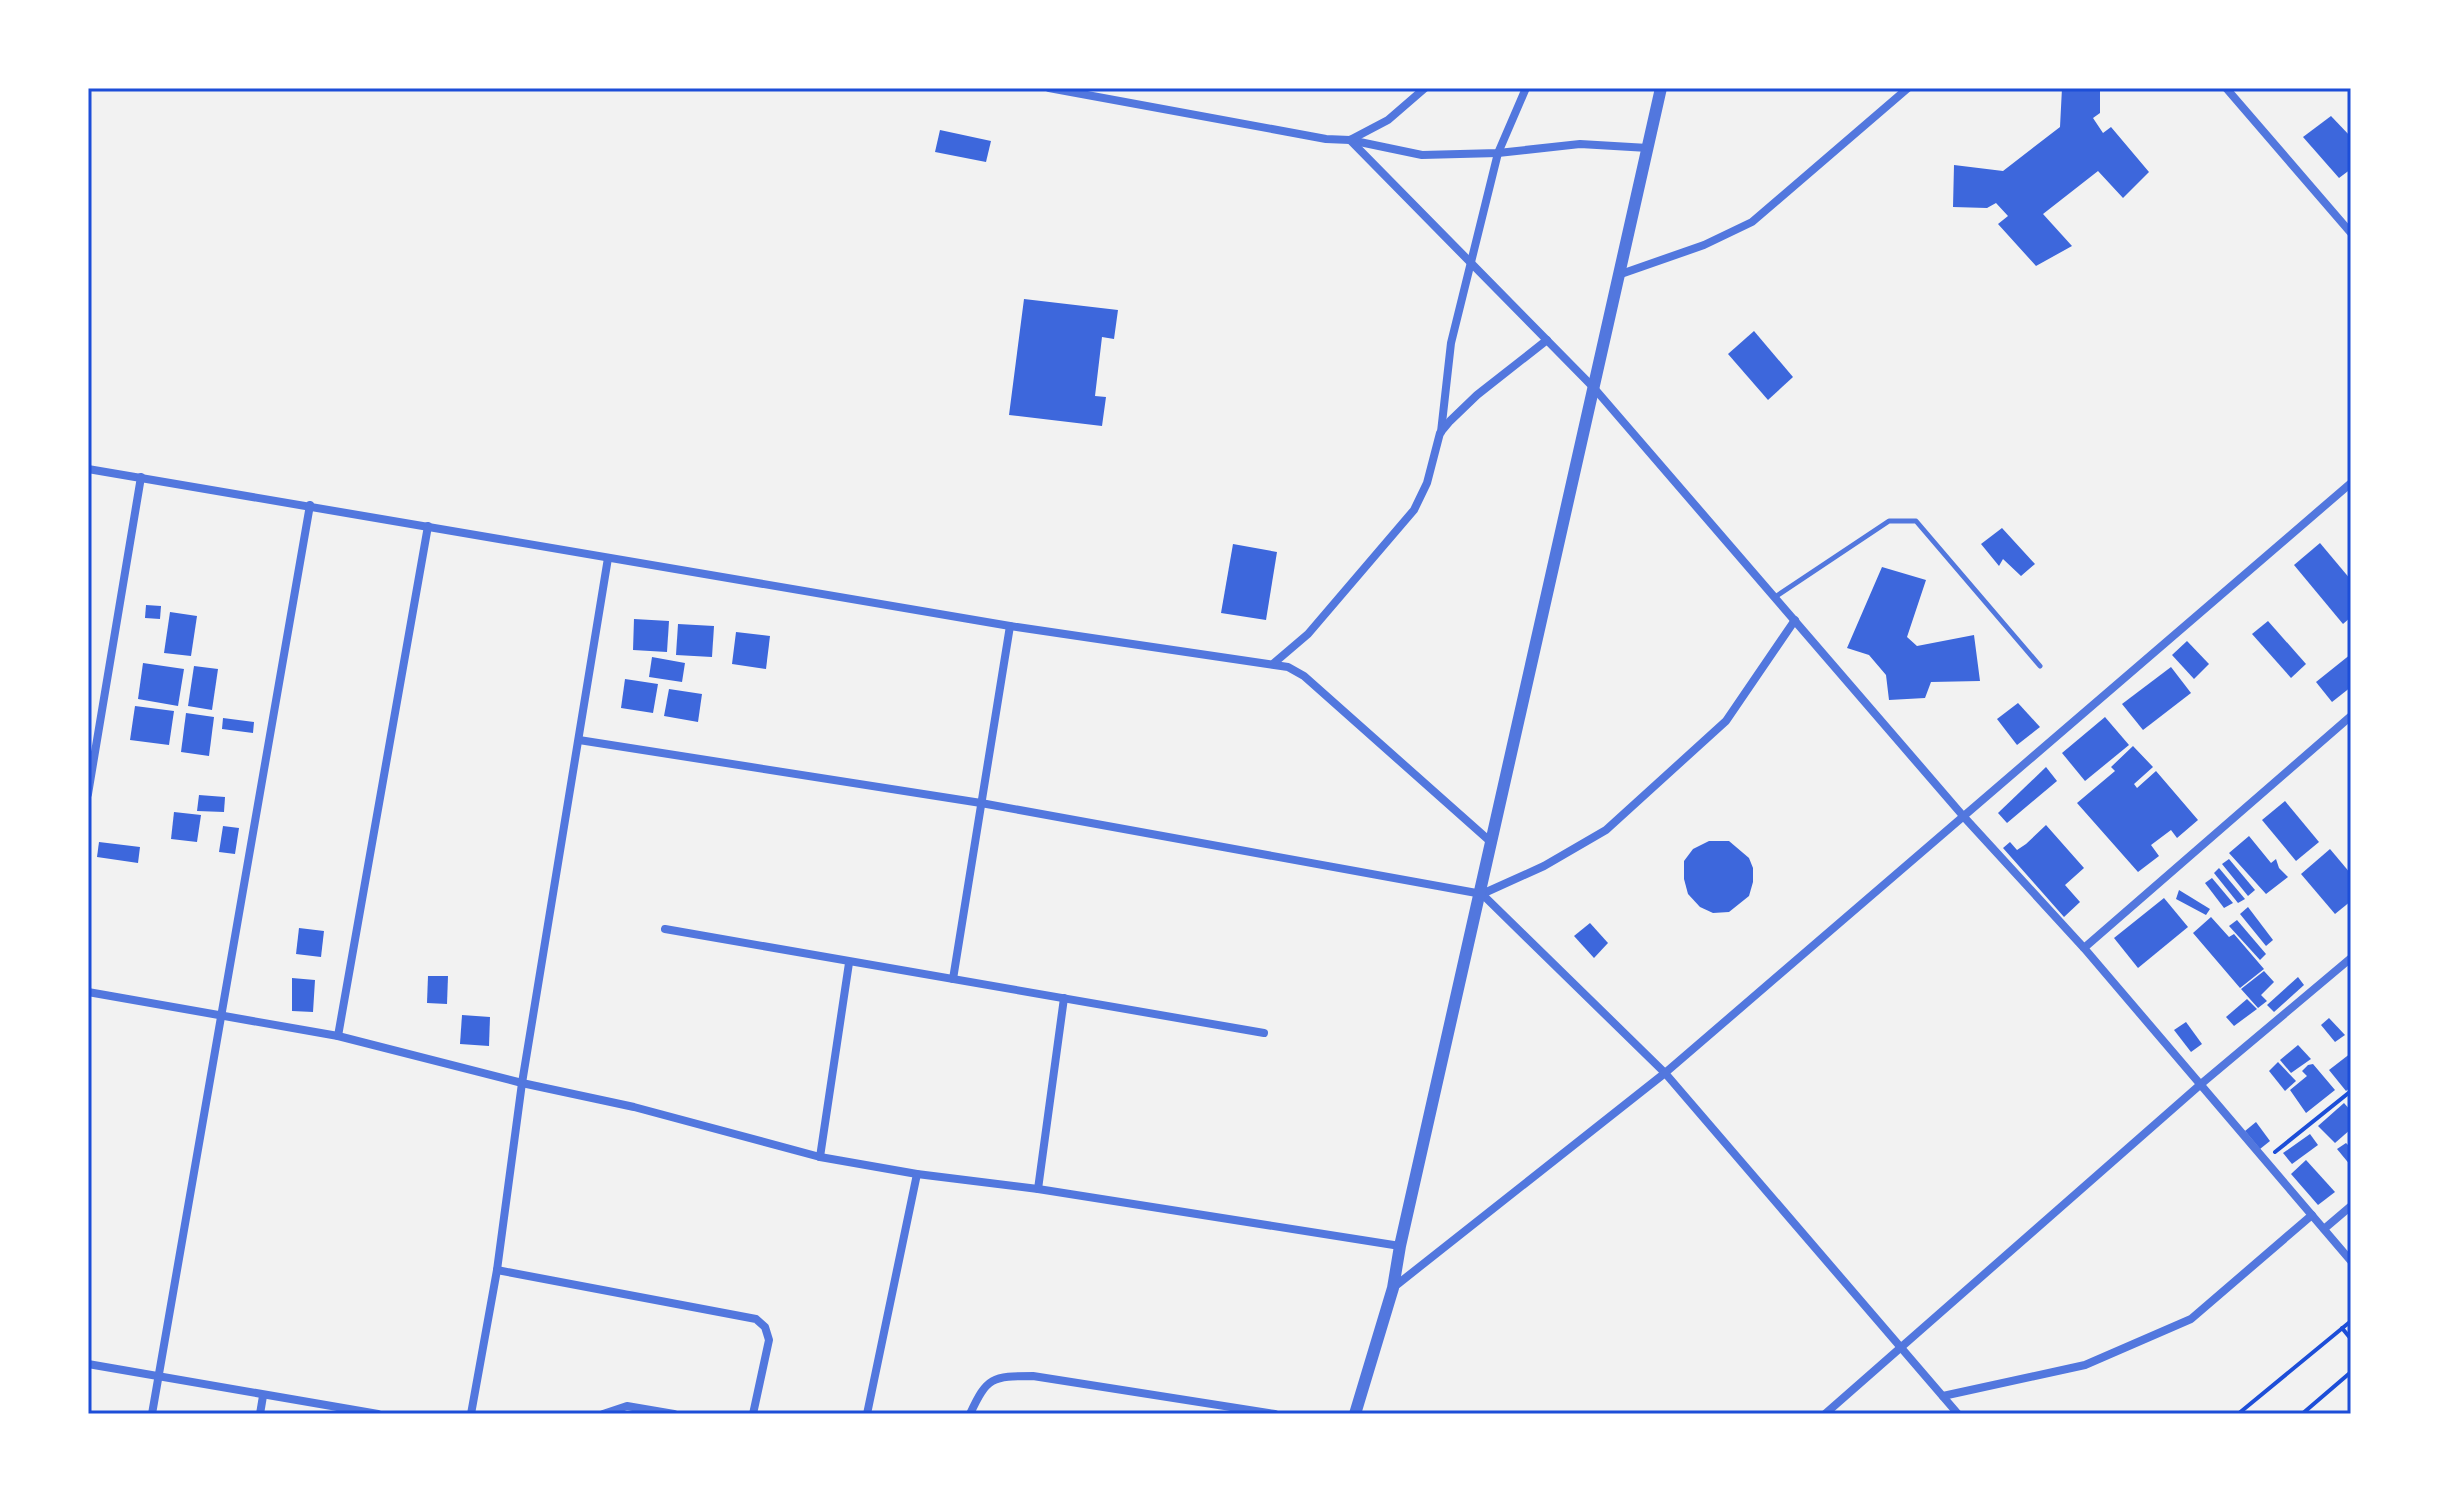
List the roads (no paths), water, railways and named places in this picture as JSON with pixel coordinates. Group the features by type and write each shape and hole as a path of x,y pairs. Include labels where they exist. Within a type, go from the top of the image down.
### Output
{"street":[{"path":"1049,88 1422,155 1498,153 1580,144 1648,148"},
{"path":"1350,140 1388,120 1425,88"},
{"path":"1274,663 1308,634 1414,510 1427,483 1440,433 1451,343 1498,153 1526,88"},
{"path":"1355,1414 1393,1288 1661,88"},
{"path":"1621,274 1704,245 1752,222 1908,88"},
{"path":"2226,88 2351,233"},
{"path":"1350,140 1594,388 1964,817 2084,948 2351,1261"},
{"path":"1440,433 1477,395 1547,340"},
{"path":"88,469 1010,626 1274,663 1304,676 1493,844"},
{"path":"88,794 141,477"},
{"path":"1393,1288 1665,1073 2351,483"},
{"path":"152,1414 310,505"},
{"path":"338,1036 428,526"},
{"path":"471,1414 497,1270 522,1083 608,558"},
{"path":"1482,894 1544,866 1606,830 1726,721 1795,620"},
{"path":"953,979 1010,626"},
{"path":"2084,948 2351,716"},
{"path":"579,740 981,803 1482,894 1665,1073 1958,1414"},
{"path":"665,929 1264,1033"},
{"path":"1825,1414 2201,1084 2351,958"},
{"path":"820,1157 849,963"},
{"path":"88,992 338,1036 522,1083 634,1107 820,1157 1400,1246"},
{"path":"1038,1189 1064,998"},
{"path":"867,1414 917,1174"},
{"path":"2324,1229 2351,1206"},
{"path":"1943,1396 2085,1365 2191,1319 2312,1215"},
{"path":"497,1270 756,1319 765,1327 769,1340 753,1414"},
{"path":"88,1364 378,1414"},
{"path":"970,1414 983,1386 997,1378 1015,1376 1033,1376 1275,1414"},
{"path":"260,1414 263,1396"},
{"path":"603,1414 627,1406 674,1414"}],"lane":[{"path":"1775,597 1889,521 1916,521 2040,666"}]}
